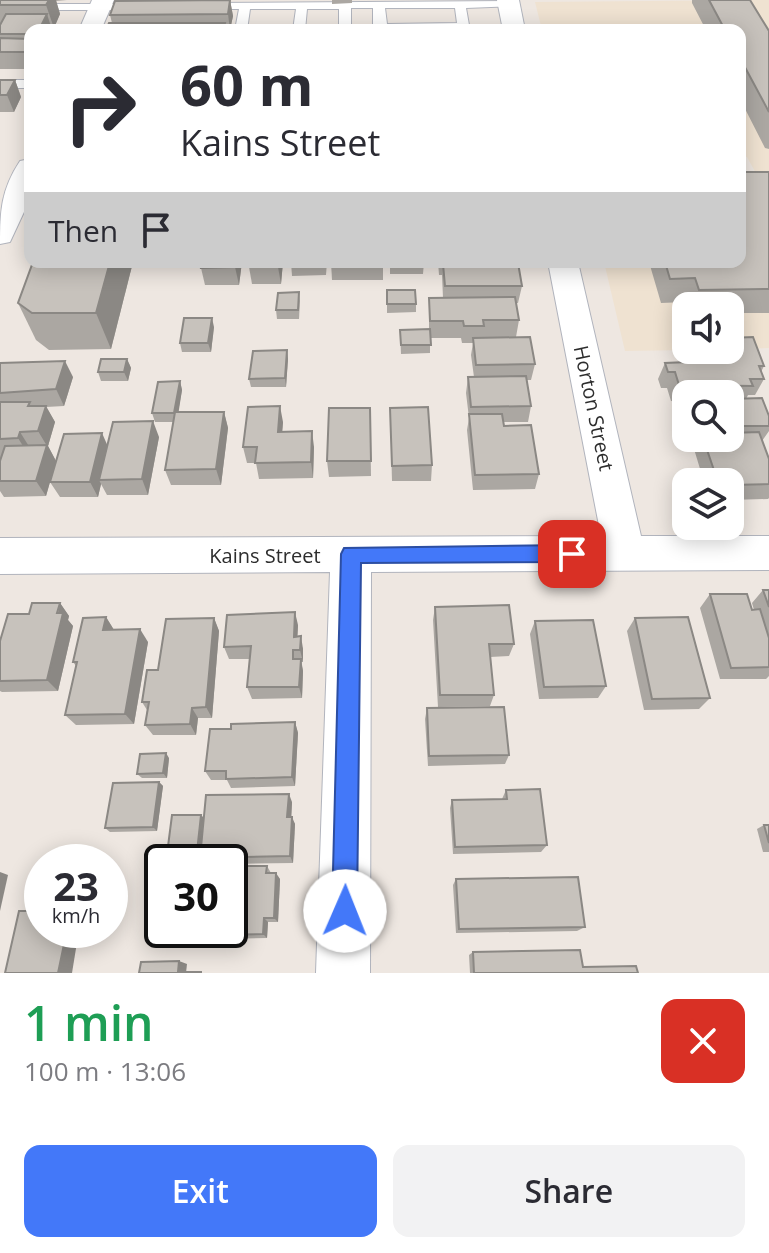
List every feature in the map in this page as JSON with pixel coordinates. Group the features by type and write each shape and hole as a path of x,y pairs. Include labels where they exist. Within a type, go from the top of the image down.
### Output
{"street":[{"path":"508,2 513,24"},
{"path":"93,24 101,4"},
{"path":"14,218 24,186"},
{"name":"Horton Street","path":"564,268 625,554"},
{"name":"Kains Street","path":"0,556 769,553"},
{"path":"343,973 351,554"}],"lane":[{"path":"198,6 508,2"},
{"path":"0,7 101,4 135,7"},
{"path":"379,5 379,24"},
{"path":"460,5 463,24"},
{"path":"242,24 245,6"},
{"path":"300,24 302,6"},
{"path":"345,6 345,24"},
{"path":"0,84 24,84"}],"shaded area":[{"path":"769,0 769,348 744,349 744,292 672,292 672,350 625,351 605,268 746,268 746,242 763,186 746,157 746,24 540,24 535,2"}],"building":[{"path":"0,0 49,0 46,5 0,5"},
{"path":"230,0 228,14 110,15 115,1"},
{"path":"709,0 750,0 769,31 769,112 746,69 746,24 722,24"},
{"path":"6,14 47,14 42,24 24,24 24,34 0,34 0,25"},
{"path":"109,23 225,23 225,24"},
{"path":"0,38 24,39 24,52 0,52"},
{"path":"0,80 15,80 7,95 0,95"},
{"path":"746,172 769,172 769,289 699,290 695,278 670,279 667,268 746,268"},
{"path":"31,268 108,268 96,313 32,313 18,303"},
{"path":"443,268 519,268 522,286 445,286"},
{"path":"387,290 415,290 416,304 387,304"},
{"path":"299,292 298,310 276,310 278,293"},
{"path":"515,297 519,320 483,320 484,326 464,326 463,321 430,321 429,298"},
{"path":"184,318 212,318 208,343 180,343"},
{"path":"430,329 431,345 401,345 400,330"},
{"path":"530,337 535,364 476,365 473,338"},
{"path":"744,337 753,337 764,366 759,366 764,379 750,379 753,386 744,386 744,380 677,380 675,372 668,372 665,363 744,364"},
{"path":"287,350 285,378 249,379 253,351"},
{"path":"101,359 127,359 124,372 98,372"},
{"path":"65,361 56,389 0,393 0,363"},
{"path":"526,376 531,406 471,407 468,377"},
{"path":"180,381 174,413 152,413 158,382"},
{"path":"762,398 769,416 769,426 744,426 744,399"},
{"path":"0,402 30,402 28,406 46,406 38,431 20,432 18,438 0,439"},
{"path":"280,406 278,432 312,431 311,462 255,463 257,447 243,447 248,407"},
{"path":"428,407 432,465 392,466 390,408"},
{"path":"329,408 370,408 371,461 327,461"},
{"path":"175,412 224,412 216,469 165,470"},
{"path":"469,414 502,414 504,426 531,425 539,474 475,475"},
{"path":"153,421 142,479 99,480 113,422"},
{"path":"759,432 769,459 769,484 744,485 744,468 713,468 708,452 744,452 744,433"},
{"path":"102,433 90,482 50,482 64,434"},
{"path":"47,445 36,481 0,481 0,461 5,446"},
{"path":"763,590 769,590 769,607"},
{"path":"710,594 747,594 752,610 760,609 769,638 769,667 731,668"},
{"path":"32,603 60,603 57,613 63,613 47,680 0,681 0,641 8,614 29,614"},
{"path":"509,605 514,644 489,644 494,695 440,695 435,607"},
{"path":"295,612 294,637 301,636 300,650 293,650 293,659 301,659 299,687 247,687 251,646 224,647 227,615"},
{"path":"106,617 103,630 140,629 125,714 65,715 83,618"},
{"path":"688,617 710,698 652,699 635,618"},
{"path":"214,618 206,707 192,708 190,724 145,725 149,702 142,702 147,670 158,670 166,619"},
{"path":"593,620 606,686 544,687 535,621"},
{"path":"504,707 509,755 429,756 427,708"},
{"path":"295,722 292,777 226,779 226,771 205,771 210,729 231,729 231,724"},
{"path":"166,753 163,773 137,774 140,754"},
{"path":"159,782 153,827 105,828 113,783"},
{"path":"540,789 547,845 455,847 452,800 507,799 506,790"},
{"path":"289,794 287,817 292,817 290,856 248,857 248,844 201,844 206,795"},
{"path":"172,815 201,815 198,844 168,844"},
{"path":"764,825 769,825 769,843"},
{"path":"248,866 267,866 266,873 276,873 274,918 264,918 263,934 248,934"},
{"path":"578,877 585,927 459,929 456,879"},
{"path":"19,911 24,911 24,948 63,948 58,973 5,973"},
{"path":"580,950 583,967 636,966 638,973 474,973 473,952"},
{"path":"179,961 178,972 201,973 139,973 141,962"}],"route":[{"path":"345,911 351,554 572,554"}]}
